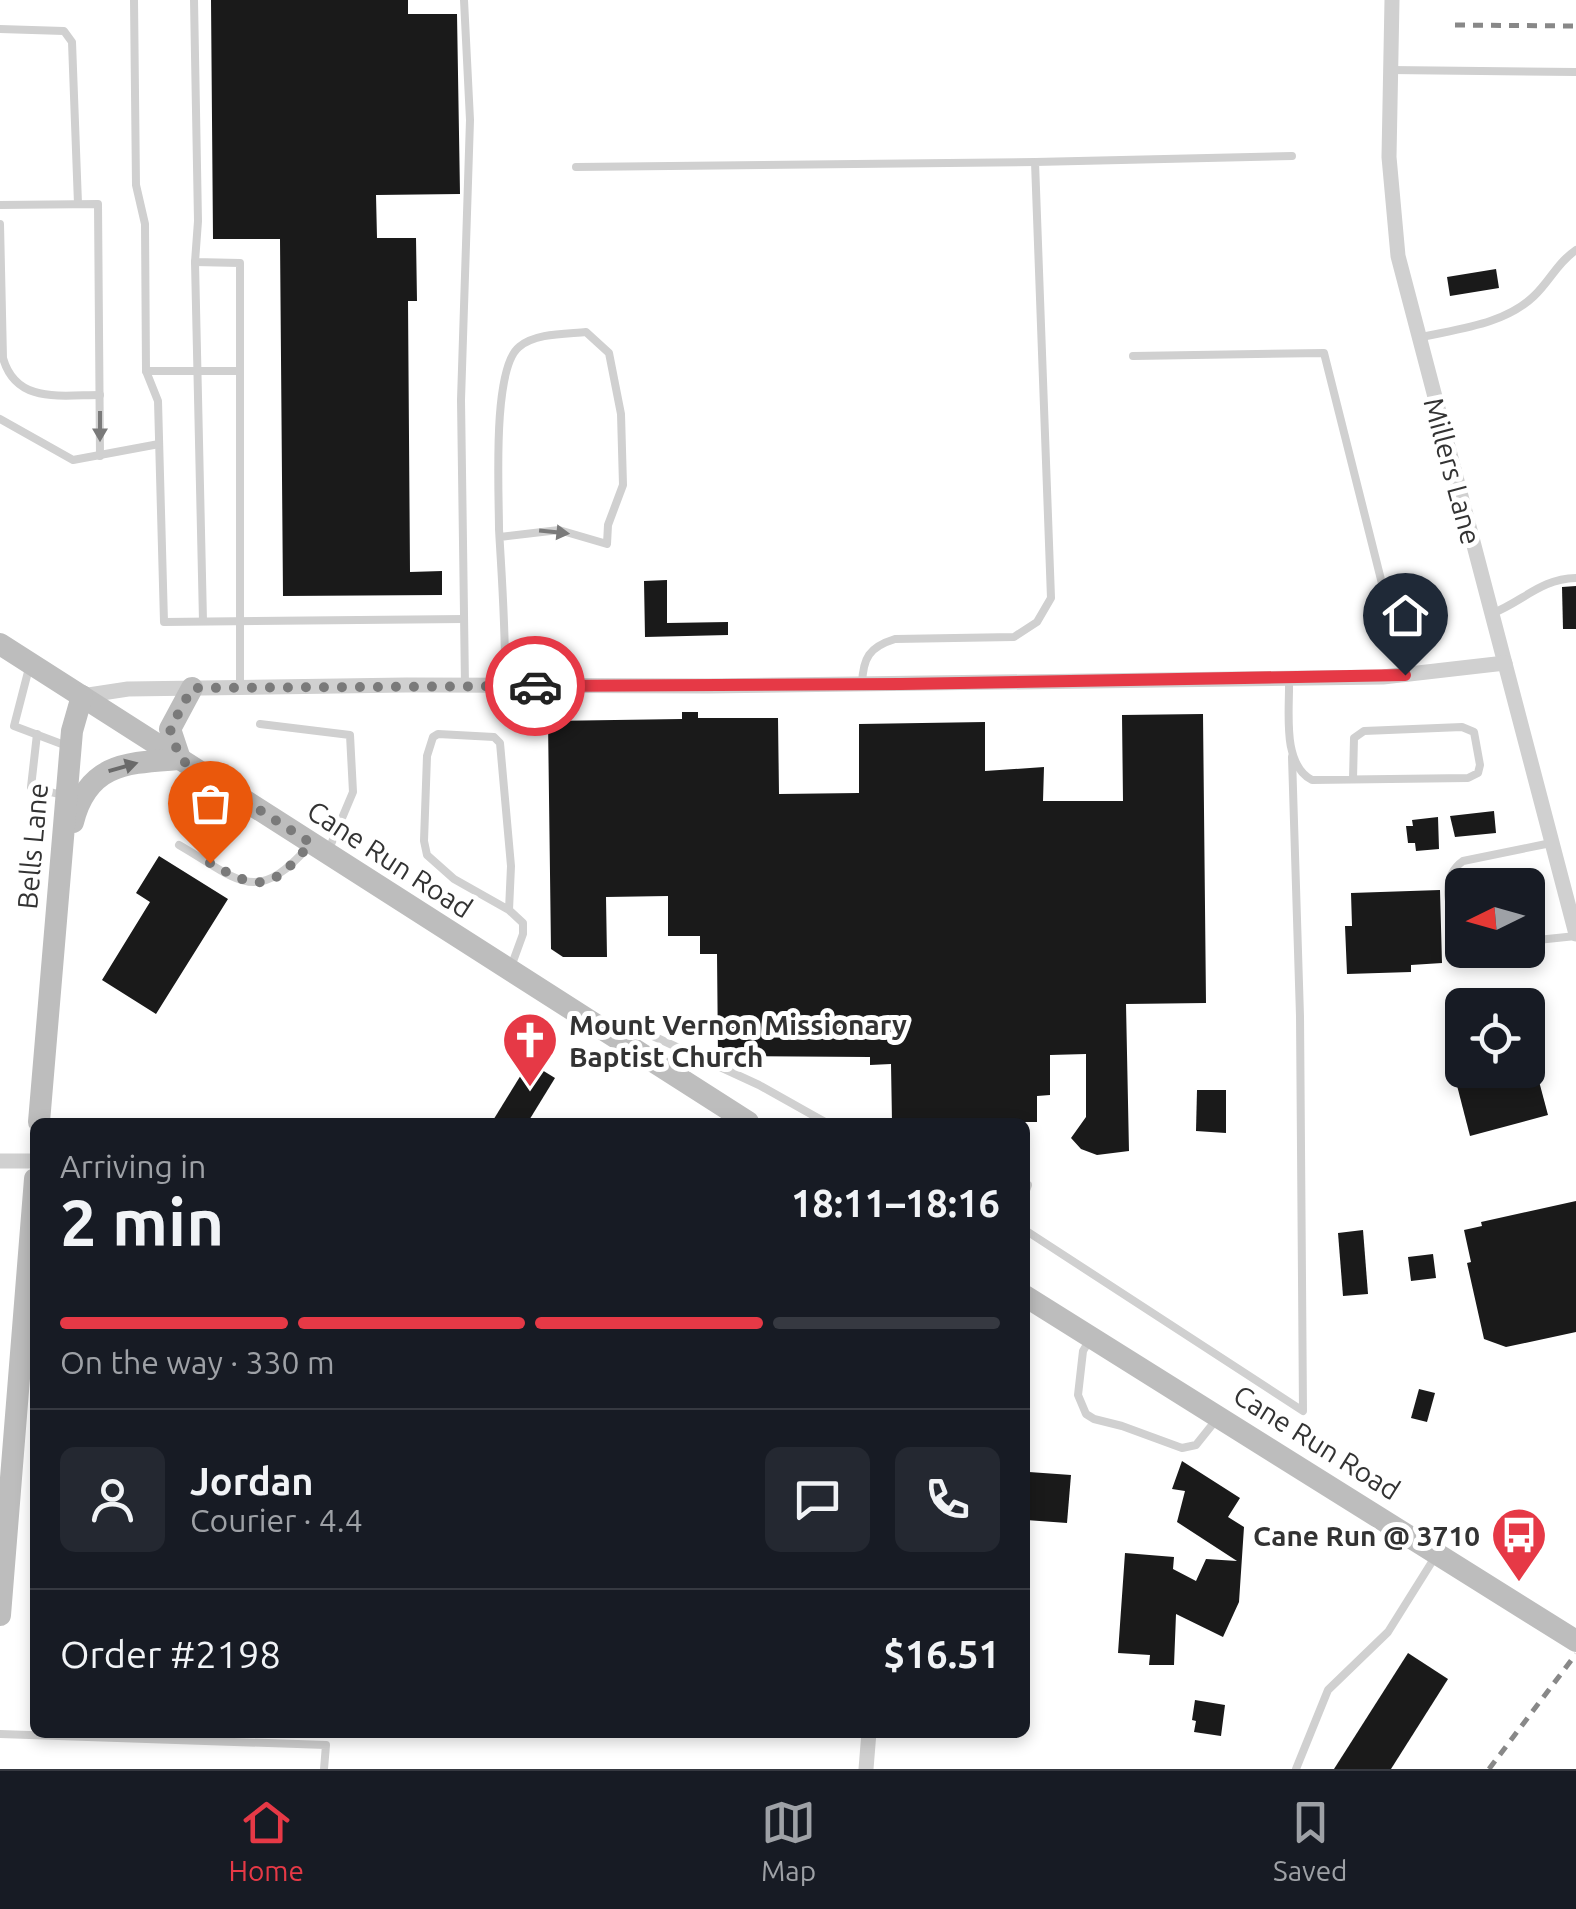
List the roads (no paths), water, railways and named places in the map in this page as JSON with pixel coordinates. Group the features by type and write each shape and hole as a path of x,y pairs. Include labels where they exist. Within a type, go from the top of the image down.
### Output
{"main road":[{"name":"Cane Run Road","path":"0,644 742,1118"},
{"path":"60,868 78,799 98,777 122,764 180,759 170,729 192,688"},
{"name":"Bells Lane","path":"40,1118 70,747 82,696"},
{"name":"Cane Run Road","path":"1030,1299 1576,1640"},
{"path":"0,1615 26,1402 30,1303"}],"street":[{"name":"Millers Lane","path":"1392,0 1390,199 1398,256 1576,935"},
{"path":"82,696 128,689 240,687 1289,678 1405,675 1504,663"},
{"path":"0,1161 30,1161"},
{"path":"866,1769 869,1738"}],"lane":[{"path":"134,0 136,185 146,224 146,370 158,401 164,622 464,619"},
{"path":"194,0 203,622"},
{"path":"464,0 470,120 461,400 465,686"},
{"path":"0,29 64,31 72,42 78,204"},
{"path":"1390,70 1576,72"},
{"path":"576,168 1292,156"},
{"path":"862,684 863,664 868,653 880,644 895,640 1014,637 1037,622 1051,598 1035,162"},
{"path":"0,205 98,204 100,456"},
{"path":"0,224 3,358 8,376 41,395 100,395"},
{"path":"1418,338 1481,324 1512,312 1535,295 1562,259 1576,250"},
{"path":"195,262 240,262 240,687"},
{"path":"500,536 559,530 607,544 608,524 623,485 621,414 609,353 586,332 527,341 510,357 500,408 500,536 505,686"},
{"path":"1133,356 1324,353 1405,675"},
{"path":"146,370 240,371"},
{"path":"0,420 73,460 159,444"},
{"path":"1491,614 1517,604 1533,589 1554,579 1576,578"},
{"path":"31,664 14,726 70,747"},
{"path":"1030,1233 1303,1410 1300,1016 1289,678"},
{"path":"180,845 242,882 256,884 274,879 319,848 352,792 350,734 260,724"},
{"path":"1292,757 1299,774 1312,780 1468,778 1478,773 1480,765 1474,732 1462,727 1364,731 1354,738 1353,779"},
{"path":"37,734 31,787 67,796"},
{"path":"509,971 523,934 520,916 454,878 427,855 427,756 430,741 438,734 494,737 500,744 510,851 510,910"},
{"path":"1454,868 1463,861 1552,842"},
{"path":"1545,939 1576,935"},
{"path":"628,1046 642,1031 759,1085 818,1118"},
{"path":"1091,1337 1083,1351 1078,1395 1086,1414 1094,1420 1182,1448 1196,1445 1219,1417"},
{"path":"1296,1769 1328,1690 1388,1632 1437,1554"},
{"path":"0,1734 30,1734"},
{"path":"161,1738 326,1744 324,1769"}],"railway":[{"path":"1455,25 1576,26"},
{"path":"1489,1769 1576,1654"}],"place":[{"name":"Mount Vernon Missionary Baptist Church","path":"530,1089"},
{"name":"Cane Run @ 3710","path":"1519,1584"}]}
